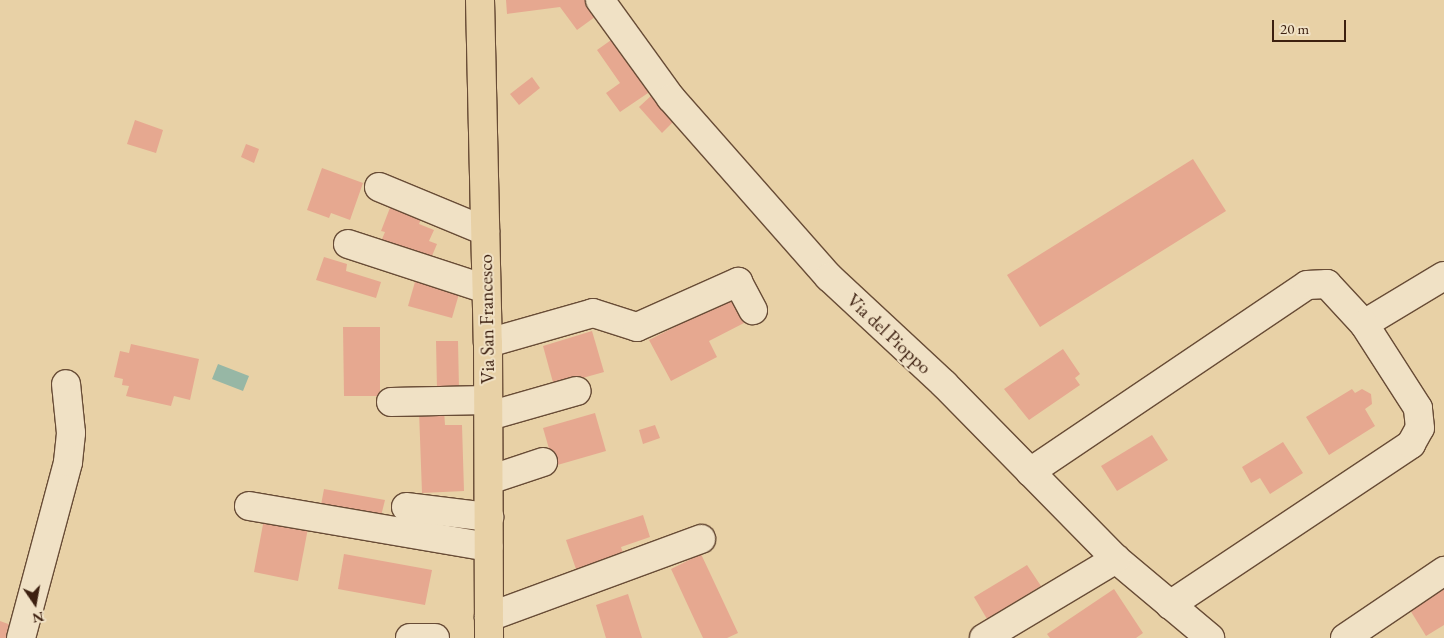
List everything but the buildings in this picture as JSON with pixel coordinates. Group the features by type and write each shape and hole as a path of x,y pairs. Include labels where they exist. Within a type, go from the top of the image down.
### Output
{"main road":[{"name":"Via San Francesco","path":"480,0 488,343 489,627"}],"street":[{"name":"Via del Pioppo","path":"600,0 671,98 828,277 944,384 1116,559 1170,605 1193,634"},
{"path":"379,187 485,231"},
{"path":"348,244 486,289"},
{"path":"1364,324 1444,276"},
{"path":"488,343 593,313 638,327 738,282 753,310"},
{"path":"1030,472 1307,284 1327,284 1364,324 1418,408 1420,428 1411,444 1170,605"},
{"path":"21,638 68,462 71,434 66,384"},
{"path":"391,402 488,408 577,391"},
{"path":"489,480 543,462"},
{"path":"249,506 489,547"},
{"path":"406,507 489,516"},
{"path":"489,627 701,539"},
{"path":"984,638 1012,631 1116,559"},
{"path":"1345,638 1444,571"},
{"path":"410,638 435,638"}],"shaded area":[{"path":"218,364 249,376 243,391 212,379"}]}
